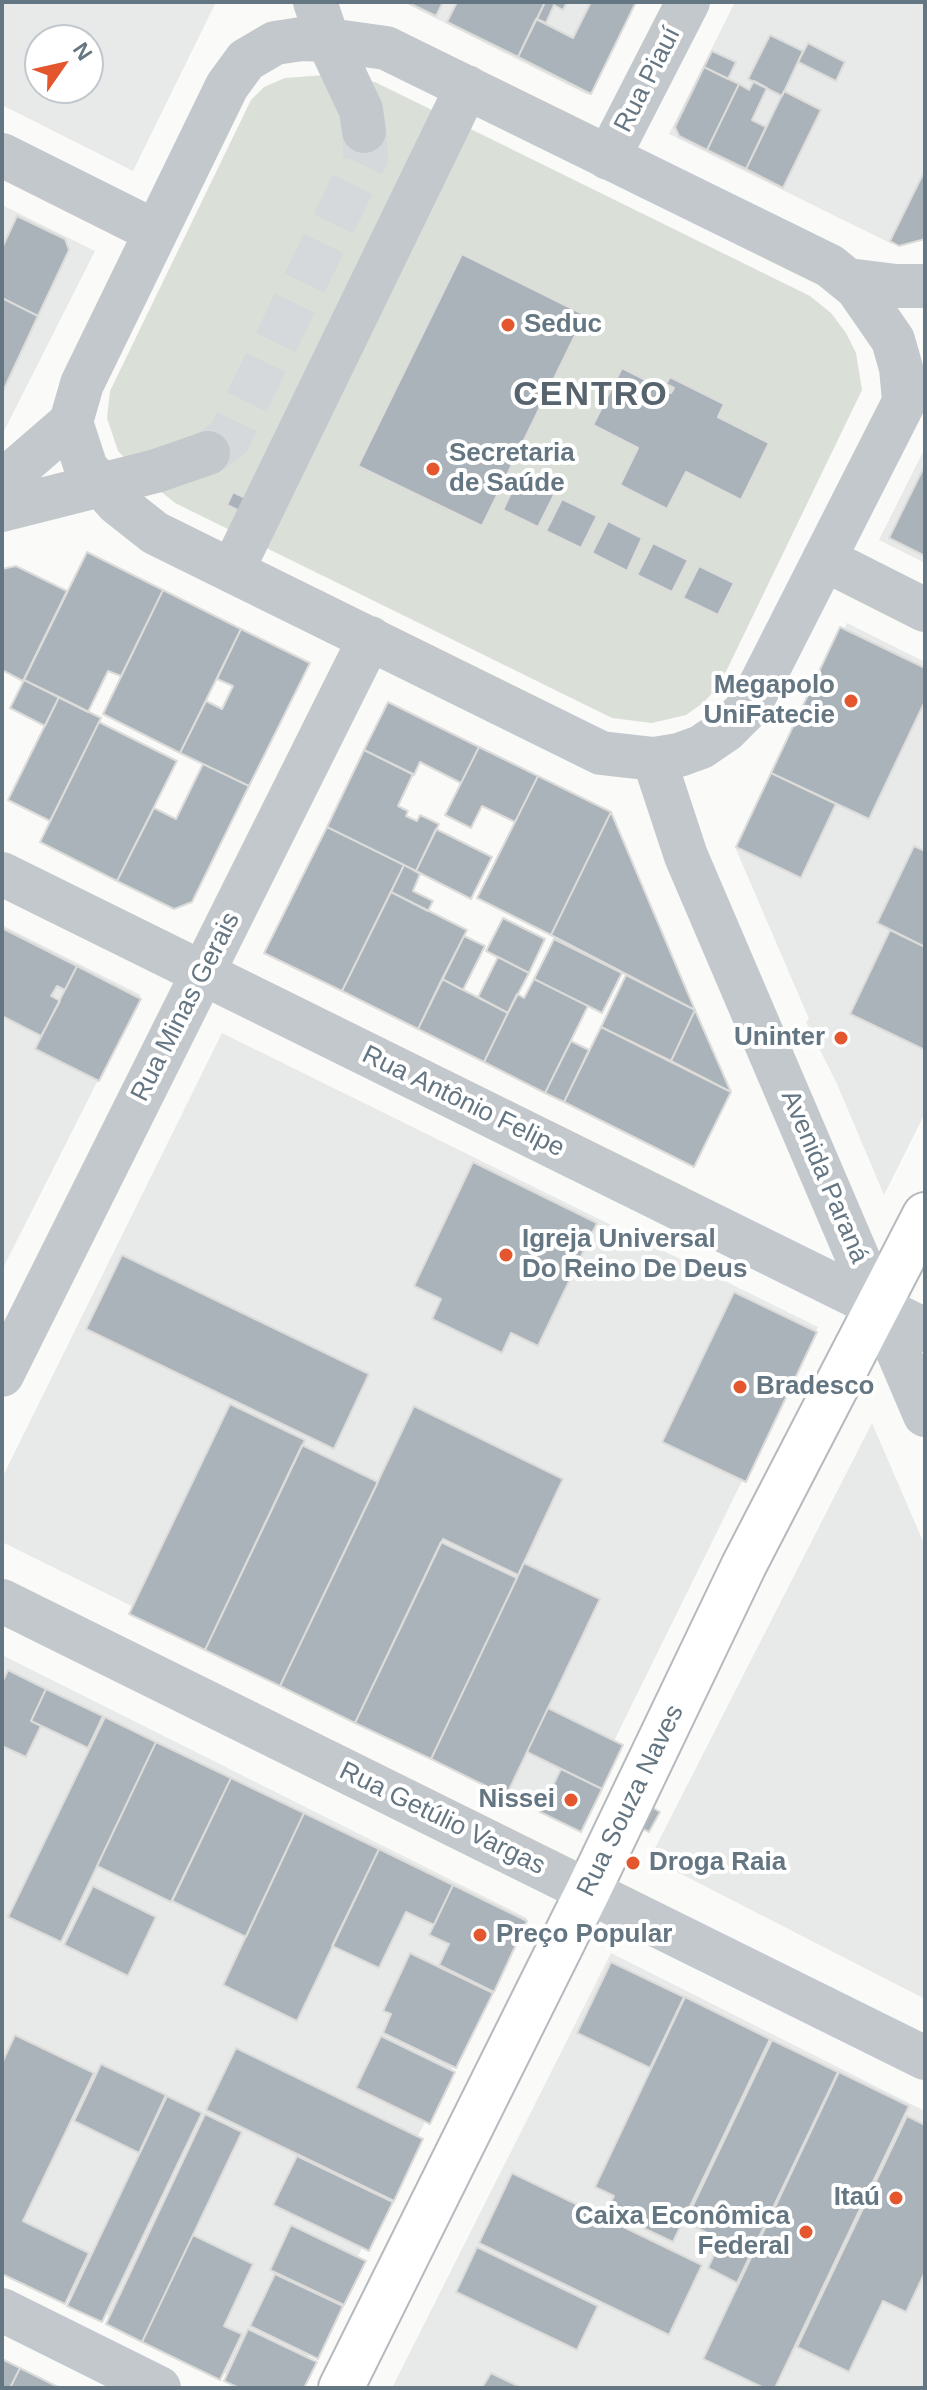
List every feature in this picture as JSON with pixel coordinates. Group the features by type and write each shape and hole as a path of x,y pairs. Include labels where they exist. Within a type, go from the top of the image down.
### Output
{"main road":[{"name":"Rua Souza Naves","path":"341,2388 588,1891 744,1565 925,1215"}],"street":[{"name":"Rua Piauí","path":"608,158 688,2"},
{"path":"71,422 86,468 117,503 155,533 601,753 654,759 679,755 701,747 726,730 749,707 914,382 901,368 893,340 857,288 830,266 386,48 321,21"},
{"path":"321,21 361,110 364,131"},
{"path":"2,482 71,422 82,384 227,86 246,60 275,43 302,39 321,21"},
{"path":"232,571 467,87"},
{"path":"2,155 156,232"},
{"path":"848,280 925,286"},
{"path":"2,510 156,471 208,453"},
{"path":"824,559 925,610"},
{"name":"Rua Minas Gerais","path":"2,1375 370,638"},
{"name":"Avenida Paraná","path":"654,759 686,856 925,1415"},
{"name":"Rua Antônio Felipe","path":"2,874 925,1330"},
{"name":"Rua Getúlio Vargas","path":"2,1601 925,2058"},
{"path":"2,2310 159,2388"}],"shaded area":[{"path":"2,2 216,2 133,171 2,105"},
{"path":"403,2 635,2 588,95"},
{"path":"735,2 925,2 925,236 892,244 669,134"},
{"path":"325,75 375,82 810,296 831,313 846,333 856,353 862,390 719,686 686,715 652,723 612,718 175,503 118,451 107,418 110,391 251,100 264,87 285,78"},
{"path":"2,205 95,251 2,435"},
{"path":"925,448 925,563 879,540"},
{"path":"847,623 925,662 925,1113 884,1195 837,1084 806,1022 809,1019 735,847"},
{"path":"2,925 141,995 2,1270"},
{"path":"222,1033 818,1327 573,1824 2,1542 2,1478"},
{"path":"872,1423 925,1546 925,1999 650,1858"},
{"path":"2,1655 527,1918 292,2388 254,2388 2,2262"},
{"path":"611,1953 925,2111 925,2388 392,2388"}],"building":[{"path":"407,2 443,2 436,16"},
{"path":"457,2 545,2 518,57 447,22"},
{"path":"545,2 567,2 563,10 554,5 546,23 537,19"},
{"path":"591,2 636,2 591,94 518,57 536,19 573,38"},
{"path":"770,35 803,51 782,96 748,79"},
{"path":"808,43 845,62 836,81 798,62"},
{"path":"712,51 736,62 728,79 704,67"},
{"path":"704,67 739,84 707,150 679,136 675,127"},
{"path":"754,81 767,88 752,120 766,127 746,169 707,150 739,84 749,90"},
{"path":"784,91 821,110 783,188 746,169"},
{"path":"925,170 925,239 899,246 890,241"},
{"path":"17,216 65,239 69,250 38,316 2,298 2,248"},
{"path":"462,254 585,315 482,526 358,466"},
{"path":"2,298 38,316 3,391 2,390"},
{"path":"622,368 671,393 674,388 666,384 670,377 724,404 718,417 769,443 741,500 686,472 667,509 620,485 638,448 593,425"},
{"path":"925,465 925,556 889,538"},
{"path":"518,478 554,495 538,527 503,510"},
{"path":"233,492 256,503 250,516 227,505"},
{"path":"562,499 597,516 581,548 546,531"},
{"path":"608,521 642,538 627,571 592,553"},
{"path":"653,543 688,560 672,592 637,575"},
{"path":"87,552 163,590 121,676 108,671 88,712 24,680"},
{"path":"16,566 67,591 23,681 2,670 2,569"},
{"path":"699,566 734,583 718,615 683,598"},
{"path":"163,590 241,629 180,753 103,714"},
{"path":"840,627 925,668 925,701 869,819 771,773"},
{"path":"241,629 310,663 249,786 180,753 206,701 222,709 233,686 217,679"},
{"path":"24,680 59,697 45,726 10,708"},
{"path":"59,697 101,718 50,821 8,800"},
{"path":"388,702 479,747 461,783 420,762 414,775 364,750"},
{"path":"99,722 177,761 117,881 40,842"},
{"path":"479,747 538,776 515,822 482,806 471,828 445,815"},
{"path":"364,750 413,774 398,806 408,811 406,816 417,821 420,815 439,824 416,871 327,827"},
{"path":"203,764 249,786 192,902 174,909 117,881 154,808 176,819"},
{"path":"771,773 836,804 801,878 736,847"},
{"path":"538,776 611,812 551,935 477,898"},
{"path":"611,812 695,1010 551,935"},
{"path":"327,827 404,865 342,991 264,953"},
{"path":"436,829 492,857 471,899 416,871"},
{"path":"914,846 925,851 925,947 877,923"},
{"path":"404,865 420,874 413,891 433,901 428,911 391,892"},
{"path":"391,892 467,930 418,1029 342,991"},
{"path":"503,918 545,939 529,973 486,951"},
{"path":"2,928 77,966 65,990 57,986 51,996 60,1001 41,1036 2,1016"},
{"path":"890,930 925,947 925,1050 850,1014"},
{"path":"464,936 485,946 463,990 442,979"},
{"path":"554,939 622,973 602,1013 534,979"},
{"path":"498,957 529,973 508,1013 478,997"},
{"path":"77,966 141,999 99,1081 35,1049"},
{"path":"626,975 695,1010 671,1061 601,1027"},
{"path":"442,979 508,1013 484,1062 418,1029"},
{"path":"534,979 588,1006 545,1093 484,1062 517,994 524,998"},
{"path":"695,1010 731,1092 671,1061"},
{"path":"601,1027 731,1092 694,1167 564,1102"},
{"path":"571,1041 589,1050 564,1102 545,1093"},
{"name":"Igreja Universal Do Reino De Deus","path":"473,1162 597,1223 538,1346 511,1333 502,1353 432,1319 441,1299 414,1286"},
{"path":"122,1255 369,1374 334,1449 86,1329"},
{"name":"Bradesco","path":"734,1292 817,1332 746,1482 662,1442"},
{"path":"230,1404 305,1440 205,1650 129,1614"},
{"path":"414,1406 563,1479 518,1575 443,1539 355,1723 280,1686"},
{"path":"302,1445 378,1482 280,1686 205,1650"},
{"path":"441,1542 517,1578 431,1759 355,1723"},
{"path":"524,1563 600,1599 506,1796 431,1759"},
{"path":"8,1670 46,1689 31,1721 41,1726 26,1757 2,1746 2,1683"},
{"path":"46,1689 103,1716 88,1748 31,1721"},
{"path":"548,1708 623,1745 602,1789 527,1752"},
{"path":"105,1717 156,1742 61,1942 8,1917"},
{"path":"156,1742 231,1778 171,1902 97,1866"},
{"name":"Nissei","path":"561,1769 602,1789 581,1832 540,1812"},
{"path":"231,1778 304,1813 246,1937 172,1901"},
{"path":"643,1802 660,1812 649,1832 632,1824"},
{"path":"304,1813 379,1849 297,2021 223,1985"},
{"path":"379,1849 453,1885 434,1925 406,1912 379,1968 332,1946"},
{"path":"453,1885 527,1921 494,1992 439,1965 449,1944 429,1935"},
{"path":"93,1886 156,1917 128,1976 64,1945"},
{"path":"410,1953 493,1993 456,2068 383,2033 391,2014 383,2011"},
{"path":"611,1962 684,1997 650,2068 577,2033"},
{"path":"685,1997 770,2039 673,2242 607,2211 614,2196 595,2187"},
{"path":"15,2035 94,2073 23,2221 89,2253 65,2304 2,2274 2,2063"},
{"path":"381,2036 455,2072 430,2124 356,2088"},
{"path":"772,2040 838,2072 737,2283 708,2268 721,2240 685,2222"},
{"path":"236,2048 423,2139 394,2201 206,2110"},
{"path":"101,2064 166,2095 139,2153 74,2121"},
{"name":"Caixa Econômica Federal","path":"839,2072 909,2106 775,2388 764,2388 703,2359"},
{"path":"167,2096 202,2113 102,2322 67,2306"},
{"path":"205,2114 242,2132 142,2342 106,2324"},
{"name":"Itaú","path":"907,2116 925,2125 925,2272 906,2312 883,2301 849,2372 797,2347"},
{"path":"297,2156 393,2202 369,2251 273,2205"},
{"path":"512,2173 702,2265 669,2335 479,2243"},
{"path":"291,2225 366,2261 344,2305 270,2270"},
{"path":"193,2235 253,2264 224,2326 242,2334 220,2380 142,2342"},
{"path":"477,2247 598,2306 577,2350 456,2292"},
{"path":"275,2274 343,2306 318,2359 250,2326"},
{"path":"248,2329 317,2362 304,2388 239,2388 224,2381"},
{"path":"2,2359 20,2368 10,2388 2,2388"},
{"path":"20,2368 60,2388 10,2388"},
{"path":"491,2373 522,2388 482,2388"}],"tunnel":[{"path":"208,453 229,438 366,157 364,131"}],"place":[{"name":"Seduc","path":"508,325"},
{"name":"Secretaria de Saúde","path":"433,469"},
{"name":"Megapolo UniFatecie","path":"851,701"},
{"name":"Uninter","path":"841,1038"},
{"name":"Igreja Universal Do Reino De Deus","path":"506,1255"},
{"name":"Bradesco","path":"740,1387"},
{"name":"Nissei","path":"571,1800"},
{"name":"Droga Raia","path":"633,1863"},
{"name":"Preço Popular","path":"480,1935"},
{"name":"Itaú","path":"896,2198"},
{"name":"Caixa Econômica Federal","path":"806,2232"}],"district":[{"name":"CENTRO","path":"591,396"}]}
